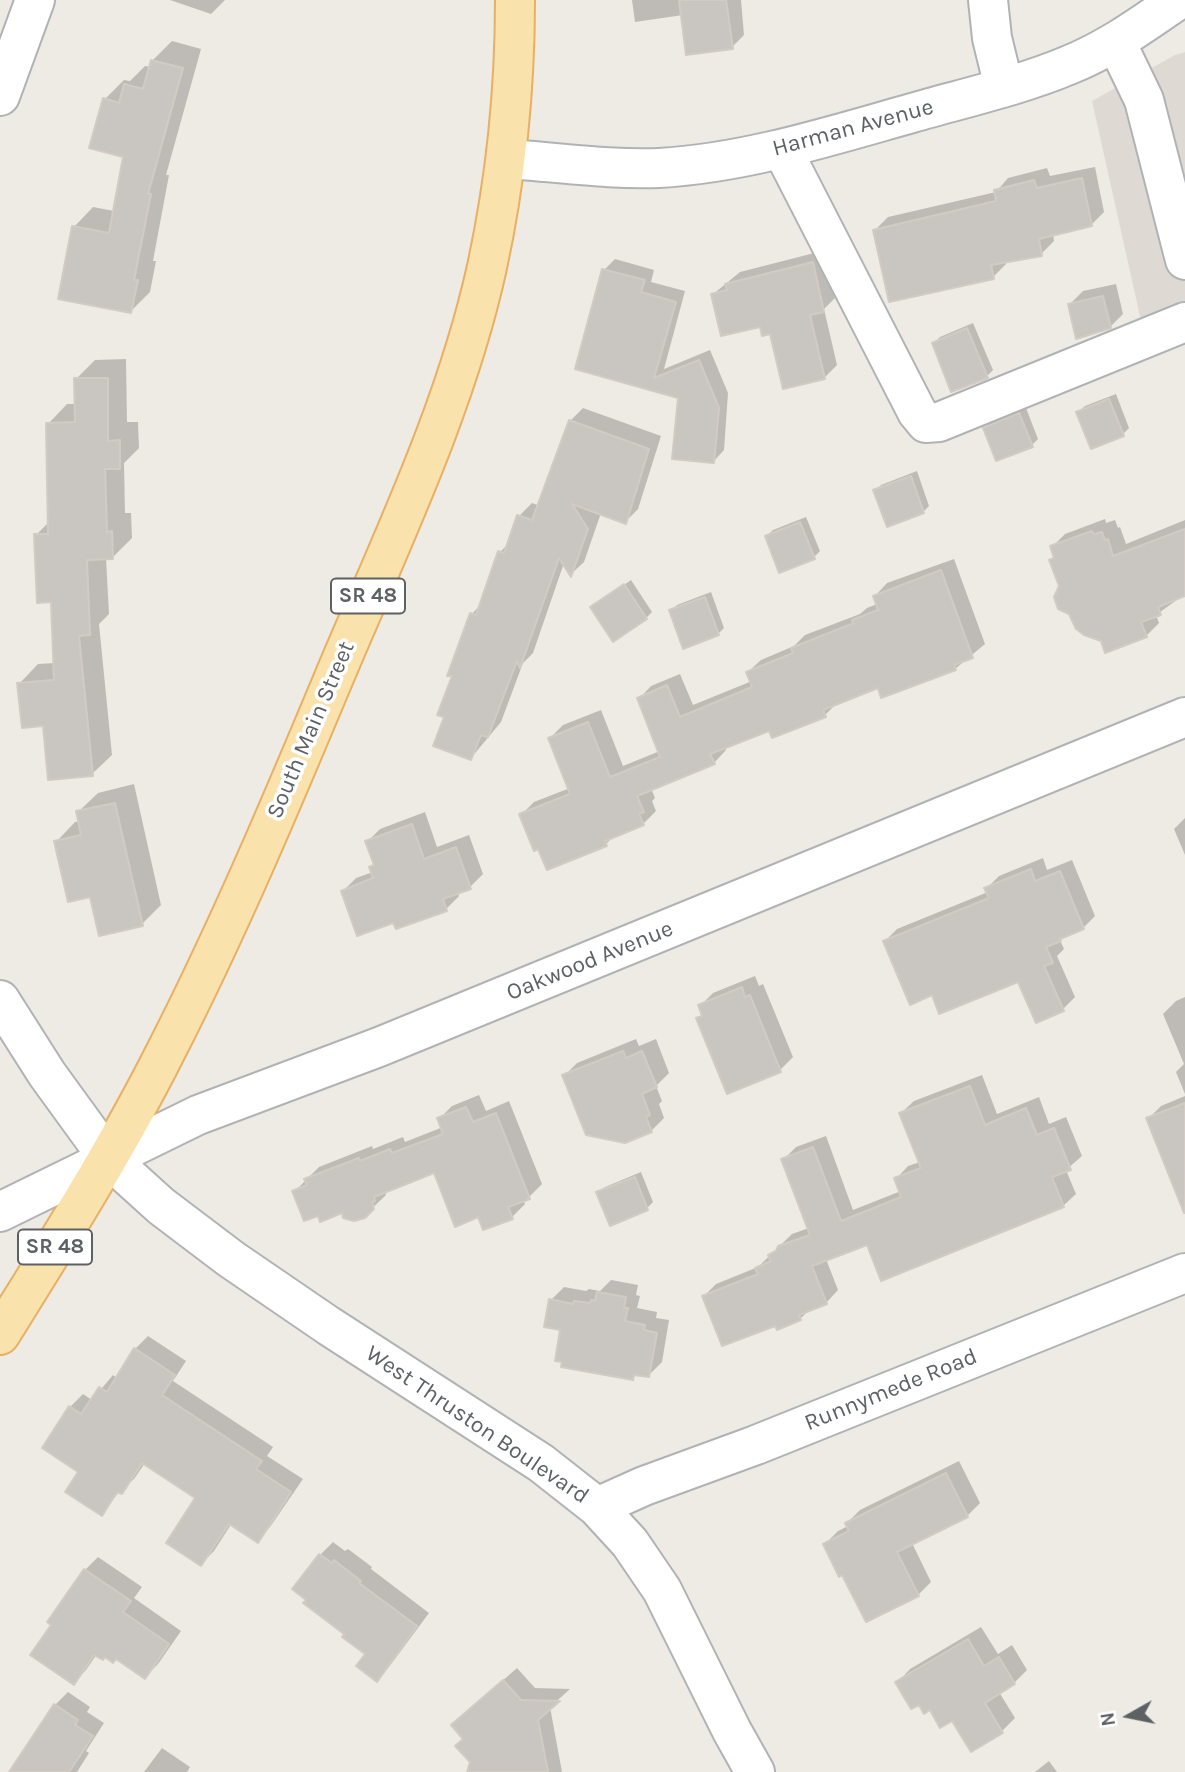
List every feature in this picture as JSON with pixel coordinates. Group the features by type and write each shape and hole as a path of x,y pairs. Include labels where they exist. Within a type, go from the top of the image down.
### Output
{"main road":[{"name":"South Main Street","path":"0,1335 70,1224 164,1056 300,760 421,470 460,363 486,269 506,159 515,57 515,0"}],"street":[{"path":"0,96 34,0"},
{"path":"988,0 992,38 1004,87"},
{"name":"Harman Avenue","path":"506,159 621,168 659,168 782,149 1004,87 1069,66 1116,42 1178,0"},
{"path":"1116,42 1144,100 1185,260"},
{"path":"782,149 917,412 926,423 939,422 1185,322"},
{"name":"Oakwood Avenue","path":"0,1212 198,1115 379,1048 1185,718"},
{"name":"West Thruston Boulevard","path":"0,1000 47,1074 108,1158 161,1206 230,1259 541,1464 597,1507 630,1543 662,1590 755,1772"},
{"name":"Runnymede Road","path":"597,1507 644,1486 1185,1273"},
{"path":"732,1731 739,1772"}],"shaded area":[{"path":"1185,52 1185,307 1142,325 1092,101"}],"building":[{"path":"679,0 726,0 733,49 686,55"},
{"path":"151,60 183,68 148,194 151,194 134,280 138,280 131,313 58,299 72,226 109,233 123,157 89,148 103,98 119,103 124,84 143,89"},
{"path":"1082,178 1092,226 1039,239 1042,256 991,265 994,279 889,302 873,230 996,201 994,190 1034,180 1037,188"},
{"path":"813,262 824,312 810,315 825,379 783,389 770,334 762,336 760,327 721,336 711,294 727,290 725,284"},
{"path":"602,269 645,280 641,292 676,302 654,378 699,360 719,408 714,463 672,459 678,398 575,369"},
{"path":"1103,296 1111,328 1076,339 1068,304"},
{"path":"967,328 988,378 951,392 932,343"},
{"path":"74,378 108,378 108,441 120,440 120,469 105,469 107,532 112,531 113,559 87,560 90,635 79,636 93,776 48,780 43,726 22,728 17,683 54,680 51,602 37,603 34,534 48,534 46,423 75,422"},
{"path":"1109,399 1124,436 1091,449 1076,412"},
{"path":"1019,413 1033,447 996,461 983,428"},
{"path":"569,420 649,449 626,524 572,504 588,529 571,577 559,558 520,668 517,661 488,737 481,735 471,760 433,746 444,717 437,715 452,676 447,676 470,613 476,615 498,551 504,553 517,515 532,520"},
{"path":"911,476 924,513 887,527 873,490"},
{"path":"800,522 815,559 779,573 765,536"},
{"path":"1185,529 1185,596 1158,607 1161,615 1141,622 1147,637 1105,653 1101,641 1084,635 1076,629 1069,614 1058,609 1054,597 1059,586 1049,560 1054,558 1050,546 1092,531 1094,534 1102,532 1105,540 1108,539 1113,556"},
{"path":"941,570 973,658 954,665 956,670 881,698 878,688 823,710 826,717 772,738 769,731 710,754 715,764 637,796 644,812 639,814 644,825 605,841 607,846 547,870 538,849 534,851 519,814 570,794 548,738 588,722 610,777 660,757 637,698 667,685 680,717 752,687 746,672 793,653 791,648 854,623 852,620 878,610 873,596"},
{"path":"624,584 647,619 613,642 590,607"},
{"path":"705,597 719,635 683,649 669,610"},
{"path":"115,803 143,926 99,936 90,897 68,902 54,841 81,835 76,811"},
{"path":"412,824 424,859 456,847 471,889 443,899 447,911 396,929 393,923 357,936 341,891 373,878 369,867 374,865 365,841"},
{"path":"1031,869 1035,881 1060,871 1084,929 1046,947 1053,963 1044,966 1064,1011 1036,1023 1018,982 939,1014 932,995 910,1005 883,941 989,898 984,888"},
{"path":"742,987 745,997 750,995 781,1072 727,1094 696,1018 702,1016 698,1005"},
{"path":"623,1051 626,1058 642,1051 657,1087 642,1094 650,1115 646,1117 652,1132 625,1143 586,1135 562,1075"},
{"path":"970,1086 985,1125 1026,1108 1037,1135 1054,1128 1071,1170 1052,1177 1064,1207 881,1281 867,1245 812,1266 827,1304 799,1315 801,1320 777,1330 775,1326 722,1346 702,1296 758,1274 755,1268 771,1261 768,1255 776,1251 778,1246 810,1235 781,1159 813,1147 841,1221 901,1197 894,1178 921,1168 899,1113"},
{"path":"1185,1103 1185,1213 1184,1213 1146,1118"},
{"path":"466,1107 473,1122 496,1113 530,1199 508,1207 513,1219 483,1230 478,1217 455,1227 434,1173 374,1197 374,1209 365,1218 354,1221 343,1218 342,1213 320,1222 318,1216 304,1221 292,1191 307,1185 304,1179 359,1158 360,1161 390,1149 392,1153 443,1134 437,1118"},
{"path":"635,1177 648,1210 610,1226 596,1192"},
{"path":"597,1292 626,1297 624,1308 628,1308 625,1321 645,1325 644,1330 657,1333 649,1377 634,1375 633,1380 561,1367 562,1362 555,1361 560,1330 544,1327 549,1299 573,1304 574,1301 590,1303 591,1300 595,1301"},
{"path":"134,1348 175,1375 162,1395 262,1461 256,1469 291,1492 258,1543 229,1524 201,1566 166,1543 195,1498 142,1463 122,1494 117,1492 102,1516 65,1492 78,1472 42,1448 69,1406 81,1414 99,1387 107,1392"},
{"path":"946,1473 968,1517 897,1552 919,1596 866,1622 823,1544 849,1531 845,1523"},
{"path":"319,1554 332,1563 334,1560 361,1581 359,1583 417,1626 377,1682 356,1666 365,1654 342,1637 344,1634 303,1603 306,1600 292,1589"},
{"path":"84,1569 131,1601 123,1612 169,1644 145,1679 116,1659 113,1663 105,1657 103,1660 94,1655 74,1685 30,1655 51,1625 47,1622"},
{"path":"968,1639 984,1666 999,1657 1015,1684 985,1703 1003,1733 971,1752 952,1721 940,1728 930,1710 924,1714 919,1705 911,1709 895,1682"},
{"path":"503,1680 521,1700 560,1701 538,1720 548,1772 467,1772 470,1762 455,1746 463,1739 451,1725"},
{"path":"54,1704 78,1720 75,1725 93,1736 69,1772 9,1772"}]}
